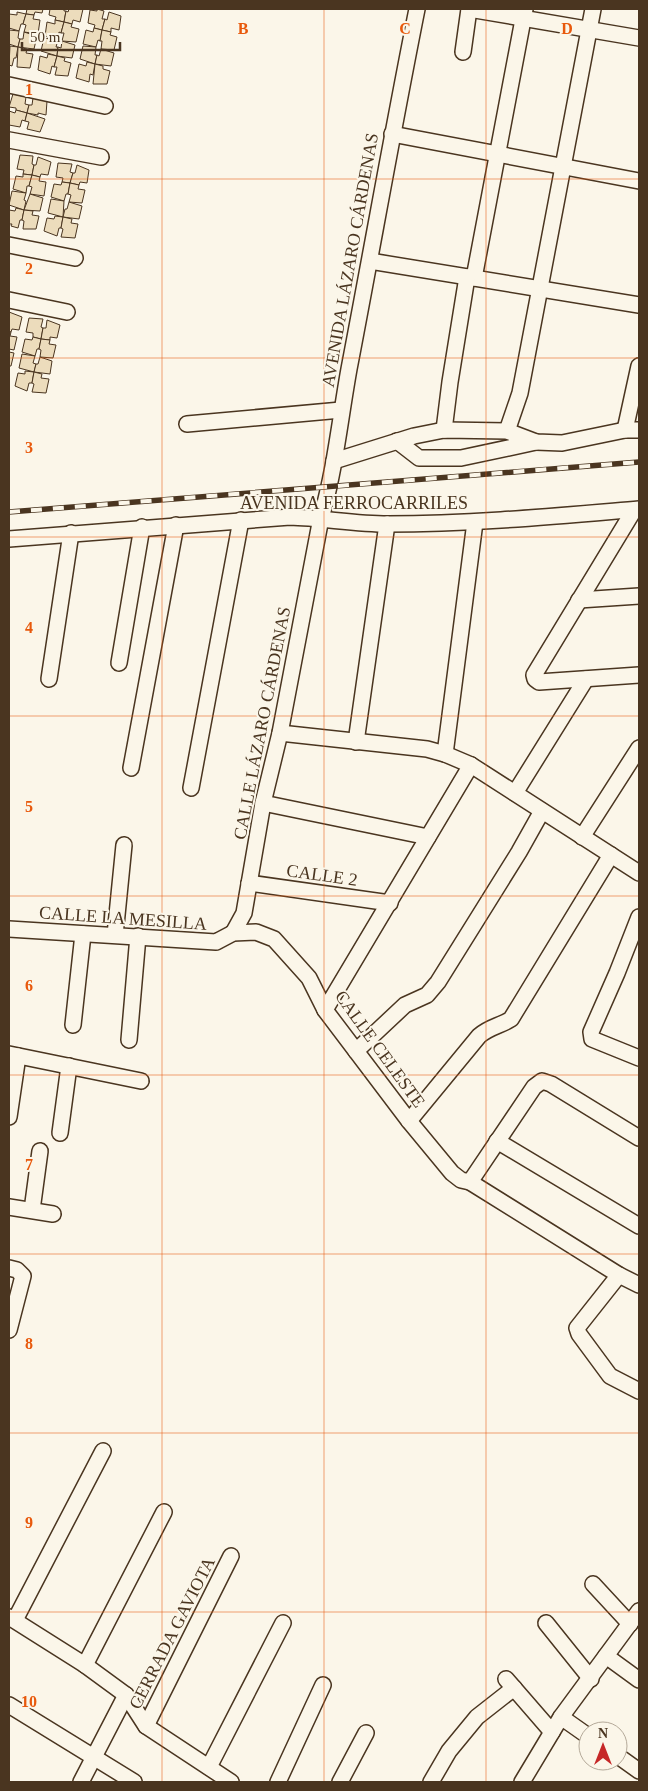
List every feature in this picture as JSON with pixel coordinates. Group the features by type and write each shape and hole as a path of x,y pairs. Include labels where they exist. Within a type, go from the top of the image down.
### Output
{"street":[{"name":"AVENIDA LÁZARO CÁRDENAS","path":"321,518 334,461 341,410 417,9"},
{"path":"463,52 477,9 524,14 589,30 639,38"},
{"path":"507,431 520,393 538,289 593,9"},
{"path":"444,430 450,382 498,154 524,14"},
{"path":"9,85 105,106"},
{"path":"392,134 639,181"},
{"path":"9,140 101,157"},
{"path":"9,245 75,258"},
{"path":"370,261 639,305"},
{"path":"9,300 67,312"},
{"path":"396,441 419,458 461,458 536,442 562,443 632,430 639,366"},
{"path":"187,424 341,410"},
{"path":"334,461 396,441 444,430 507,431 536,442"},
{"path":"637,509 534,675 535,680 539,682 639,675"},
{"name":"AVENIDA FERROCARRILES","path":"9,539 290,517 387,524 475,522 637,509"},
{"name":"CALLE LÁZARO CÁRDENAS","path":"233,933 244,912 263,804 280,733 321,518"},
{"path":"191,788 241,520"},
{"path":"445,754 475,522"},
{"path":"356,742 387,524"},
{"path":"131,768 176,525"},
{"path":"119,662 142,528"},
{"path":"49,680 71,533"},
{"path":"580,600 639,596"},
{"path":"515,793 586,680"},
{"path":"280,733 427,749 445,754 471,765 639,873"},
{"path":"582,837 639,748"},
{"path":"325,1010 471,765"},
{"path":"263,804 428,836"},
{"path":"356,1051 405,1005 427,995 438,982 519,852 542,811"},
{"path":"115,935 124,845"},
{"path":"409,1121 479,1036 488,1028 511,1019 611,855"},
{"name":"CALLE 2","path":"249,883 390,903"},
{"path":"639,917 591,1032 592,1039 639,1058"},
{"name":"CALLE LA MESILLA","path":"9,929 216,942 233,933"},
{"name":"CALLE CELESTE","path":"233,933 256,932 274,939 309,978 325,1010 409,1121 452,1173 461,1180 470,1182 619,1275 639,1285"},
{"path":"73,1026 83,934"},
{"path":"129,1040 138,936"},
{"path":"9,1117 13,1055 141,1081"},
{"path":"60,1133 69,1066"},
{"path":"470,1182 534,1087 542,1081 551,1084 639,1138"},
{"path":"497,1141 639,1226"},
{"path":"32,1210 40,1151"},
{"path":"9,1207 53,1214"},
{"path":"9,1330 22,1276 15,1270"},
{"path":"619,1275 577,1328 579,1334 610,1376 639,1391"},
{"path":"104,1451 12,1619 85,1665 126,1695 146,1726 231,1782"},
{"path":"85,1665 164,1512"},
{"name":"CERRADA GAVIOTA","path":"146,1726 231,1556"},
{"path":"593,1584 630,1624"},
{"path":"522,1782 561,1717 591,1679 639,1611"},
{"path":"209,1767 283,1623"},
{"path":"546,1623 591,1679"},
{"path":"606,1656 639,1680"},
{"path":"431,1782 449,1751 477,1717 510,1683 552,1732"},
{"path":"278,1782 323,1685"},
{"path":"81,1782 126,1695"},
{"path":"9,1705 134,1782"},
{"path":"561,1717 578,1729"},
{"path":"340,1782 366,1733"},
{"path":"628,1763 639,1771"}],"building":[{"path":"27,9 43,9 42,13 35,12 34,15 26,14"},
{"path":"50,9 64,9 66,11 64,22 55,20 56,17 49,15"},
{"path":"69,9 83,9 80,22 73,20 72,24 64,22 66,11 68,12"},
{"path":"97,9 104,11 102,19 105,19 102,30 94,28 95,25 88,23 90,10 97,11"},
{"path":"17,12 26,14 19,31 9,28 9,14 17,15"},
{"path":"109,12 121,16 119,30 111,28 111,32 102,30"},
{"path":"26,14 34,15 33,19 40,20 38,34 24,32 26,25 23,24"},
{"path":"55,20 64,22 61,33 59,32 58,40 45,36 47,22 55,24"},
{"path":"64,22 72,24 71,27 79,29 76,42 62,41 64,33 61,33"},
{"path":"94,28 102,30 100,41 98,40 96,47 83,44 86,30 93,32"},
{"path":"9,30 19,31 18,47 9,44"},
{"path":"102,30 111,32 110,35 117,37 114,50 101,49"},
{"path":"24,32 37,36 34,49 18,47 20,39 23,39"},
{"path":"44,38 58,40 56,47 58,47 57,56 41,51"},
{"path":"62,41 75,45 72,58 57,56 58,47 61,48"},
{"path":"10,46 18,47 12,66 9,65"},
{"path":"83,46 96,47 95,64 80,59"},
{"path":"18,47 27,49 26,53 33,54 30,68 17,67"},
{"path":"101,49 114,53 111,66 95,64"},
{"path":"48,54 57,56 50,74 38,70 40,56 47,58"},
{"path":"57,56 65,58 64,61 71,63 68,76 55,75 57,67 54,67"},
{"path":"87,62 95,64 93,75 90,74 89,82 76,78 79,64 86,66"},
{"path":"95,64 103,66 103,69 110,71 107,84 93,84"},
{"path":"13,94 26,97 25,104 29,105 27,113 9,107"},
{"path":"33,98 47,101 46,115 27,113 29,105 32,105"},
{"path":"16,110 27,113 25,121 22,120 20,127 9,125 9,111 15,113"},
{"path":"27,113 45,119 40,132 27,129 29,122 25,121"},
{"path":"20,155 33,156 32,175 23,174 24,170 17,169"},
{"path":"38,157 51,162 48,175 41,174 40,177 32,175"},
{"path":"58,163 72,164 70,172 73,173 70,183 62,182 63,178 56,177"},
{"path":"77,165 89,170 87,183 80,182 79,185 70,183"},
{"path":"23,174 32,175 26,193 13,189 16,176 23,177"},
{"path":"32,175 40,177 39,181 46,182 44,196 30,194 32,187 29,186"},
{"path":"62,182 70,183 68,194 66,194 64,201 51,197 54,184 61,185"},
{"path":"70,183 79,185 78,189 85,190 82,203 69,202 71,195 68,194"},
{"path":"12,191 26,193 24,210 9,205"},
{"path":"30,194 43,198 40,211 24,210"},
{"path":"51,199 64,201 63,217 48,213"},
{"path":"69,202 82,206 79,219 63,217"},
{"path":"16,208 24,210 18,228 9,224 9,210 15,211"},
{"path":"24,210 33,211 32,215 39,216 36,229 23,229"},
{"path":"55,216 63,217 57,236 44,231 47,218 54,219"},
{"path":"63,217 72,219 71,223 78,224 75,238 61,237"},
{"path":"9,312 22,317 19,330 12,329 9,332"},
{"path":"29,318 43,319 41,339 33,337 33,333 26,332"},
{"path":"47,320 60,325 57,338 50,337 50,340 41,339"},
{"path":"9,332 11,332 10,336 17,337 14,350 9,349"},
{"path":"33,337 41,339 35,356 22,352 25,339 32,340"},
{"path":"41,339 50,340 49,344 56,345 53,358 40,357"},
{"path":"9,352 14,353 11,366 9,366"},
{"path":"22,354 35,356 33,363 36,364 34,372 19,368"},
{"path":"40,357 52,361 50,374 34,372"},
{"path":"25,371 34,372 32,383 29,383 27,391 15,386 18,373 25,374"},
{"path":"34,372 42,374 41,378 49,379 46,393 32,392"}],"railway":[{"path":"9,512 639,462"}]}
